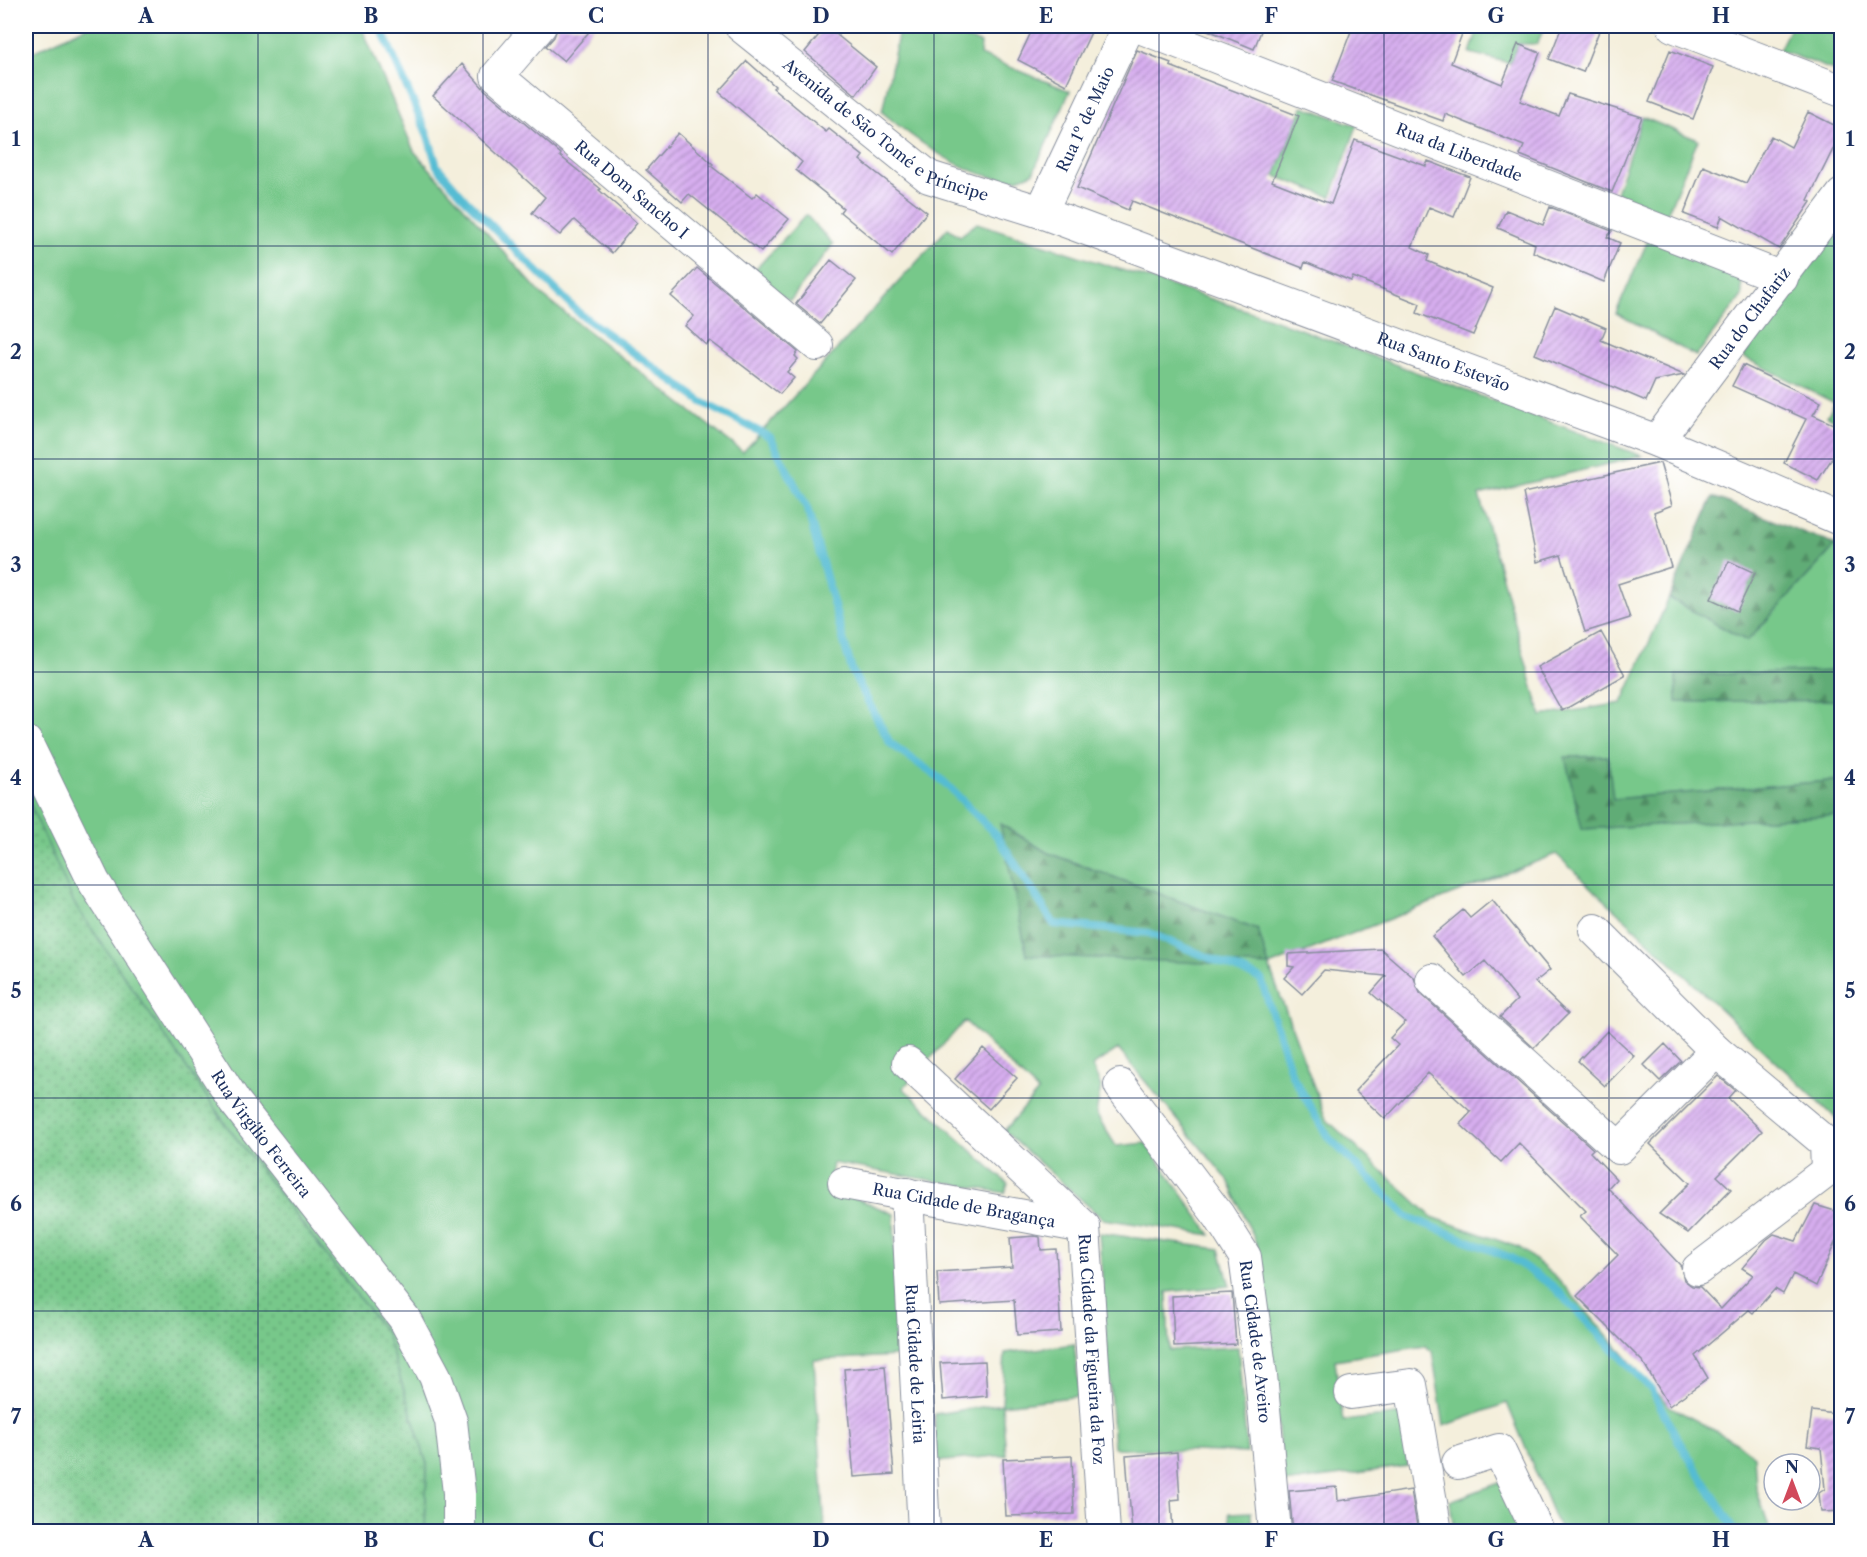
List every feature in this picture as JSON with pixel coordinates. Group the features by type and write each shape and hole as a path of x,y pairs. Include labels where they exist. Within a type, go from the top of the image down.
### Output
{"street":[{"name":"Rua Dom Sancho I","path":"540,26 497,76 817,345"},
{"name":"Avenida de São Tomé e Príncipe","path":"741,26 929,177 1041,212"},
{"name":"Rua 1º de Maio","path":"1041,212 1129,26"},
{"name":"Rua da Liberdade","path":"1137,26 1782,278"},
{"path":"1673,26 1842,91"},
{"name":"Rua do Chafariz","path":"1657,441 1782,278 1842,195"},
{"name":"Rua Santo Estevão","path":"1041,212 1657,441 1842,520"},
{"name":"Rua Virgílio Ferreira","path":"26,742 94,882 235,1102 404,1318 435,1376 450,1421 459,1493 459,1532"},
{"path":"1595,930 1716,1051 1826,1143 1834,1175 1698,1269"},
{"path":"1432,980 1619,1148 1716,1051"},
{"name":"Rua Cidade da Figueira da Foz","path":"908,1063 1084,1227 1104,1532"},
{"name":"Rua Cidade de Aveiro","path":"1120,1084 1219,1215 1245,1257 1262,1386 1275,1532"},
{"name":"Rua Cidade de Bragança","path":"844,1183 1084,1227"},
{"name":"Rua Cidade de Leiria","path":"907,1194 924,1532"},
{"path":"1351,1393 1411,1385 1436,1532"},
{"path":"1458,1462 1499,1450 1538,1532"}],"green space":[{"path":"88,26 361,26 414,151 543,296 743,452 948,228 960,236 977,223 1270,318 1642,456 1479,495 1541,716 1622,703 1669,598 1747,641 1836,545 1841,547 1841,671 1676,676 1678,702 1841,700 1841,780 1613,799 1583,829 1841,815 1841,1123 1556,854 1269,966 1326,1119 1432,1217 1520,1248 1560,1281 1669,1406 1736,1442 1754,1456 1756,1487 1762,1512 1764,1512 1770,1531 1560,1531 1507,1403 1444,1426 1432,1351 1425,1346 1335,1360 1343,1421 1403,1414 1408,1466 1284,1483 1257,1245 1228,1180 1118,1049 1092,1066 1101,1087 1096,1114 1116,1146 1146,1143 1211,1235 1103,1219 1004,1131 1038,1092 965,1021 903,1088 1008,1184 1005,1193 833,1163 829,1187 894,1214 898,1356 814,1360 825,1531 425,1531 427,1464 386,1333 226,1125 73,903 26,795 26,55","holes":["1001,824 1048,853 1258,930 1027,955"]},
{"path":"900,26 918,26 981,43 980,55 1070,91 1033,173 1017,179 998,178 962,166 910,135 882,112"},
{"path":"1479,26 1545,26 1537,44 1518,44 1510,63 1470,53"},
{"path":"1791,26 1841,26 1841,73 1779,50"},
{"path":"1303,106 1357,126 1331,197 1275,176"},
{"path":"1642,117 1698,140 1667,214 1616,193"},
{"path":"806,215 833,244 790,301 751,274"},
{"path":"1841,223 1841,423 1827,416 1835,403 1743,357"},
{"path":"1649,238 1741,270 1742,296 1696,356 1616,313"},
{"path":"1713,497 1836,545 1747,641 1669,598"},
{"path":"1841,671 1841,700 1677,702 1676,675"},
{"path":"1608,756 1613,799 1841,780 1841,815 1582,829 1565,757"},
{"path":"26,795 74,903 226,1125 386,1333 427,1464 425,1531 26,1531"},
{"path":"1000,824 1048,853 1258,930 1269,966 1027,955"},
{"path":"1099,1233 1220,1249 1230,1286 1167,1292 1169,1350 1238,1347 1247,1453 1114,1448"},
{"path":"1074,1344 1080,1396 1002,1405 1006,1455 935,1462 935,1414 1002,1404 1005,1353"},
{"path":"1502,1482 1530,1531 1454,1531 1450,1501"},
{"path":"1251,1512 1252,1531 1231,1531 1229,1513"}],"building":[{"path":"558,26 594,26 564,61 546,46 554,37"},
{"path":"826,26 876,67 856,95 805,52"},
{"path":"1034,26 1094,26 1066,85 1018,60"},
{"path":"1198,26 1263,26 1254,49"},
{"path":"1353,26 1465,26 1451,63 1502,84 1518,44 1540,53 1520,101 1559,116 1568,94 1642,117 1612,192 1520,155 1524,146 1445,114 1443,121 1332,81"},
{"path":"1562,26 1601,26 1583,72 1549,59"},
{"path":"1137,50 1171,63 1170,66 1299,116 1272,181 1331,204 1355,140 1426,166 1428,161 1470,177 1454,217 1429,207 1412,247 1429,255 1427,261 1493,288 1473,335 1417,313 1420,304 1353,277 1351,281 1305,262 1303,268 1132,201 1128,210 1077,188"},
{"path":"1670,50 1713,67 1693,119 1649,102"},
{"path":"747,61 775,86 773,88 826,132 829,129 863,156 860,160 927,212 892,255 840,212 843,208 796,170 802,162 719,92"},
{"path":"462,64 485,90 601,189 599,190 637,223 612,253 574,220 560,235 532,213 545,197 433,96"},
{"path":"1808,112 1842,131 1808,200 1811,202 1779,249 1722,216 1718,227 1684,214 1703,166 1746,183 1771,136 1791,147"},
{"path":"678,133 713,164 711,166 752,198 757,193 789,219 761,252 689,194 682,202 646,170"},
{"path":"1550,207 1612,231 1607,237 1620,243 1604,282 1533,252 1535,244 1498,228 1506,210 1543,225"},
{"path":"831,260 856,280 820,324 796,304"},
{"path":"697,268 798,352 795,356 798,359 787,372 794,378 780,394 710,341 706,345 685,326 694,316 671,296"},
{"path":"1555,306 1606,328 1601,340 1684,375 1655,381 1646,401 1535,354"},
{"path":"1743,365 1821,402 1813,415 1842,428 1842,443 1818,480 1784,463 1806,419 1732,386"},
{"path":"1660,463 1672,505 1654,512 1671,567 1618,584 1630,618 1585,632 1561,555 1537,562 1523,493"},
{"path":"1729,561 1755,573 1737,611 1711,599"},
{"path":"1601,632 1625,675 1562,711 1537,667"},
{"path":"1492,900 1550,970 1535,982 1568,1014 1534,1048 1500,1017 1517,1000 1485,961 1466,977 1432,936 1463,910 1470,918"},
{"path":"1381,949 1414,978 1420,993 1593,1149 1590,1152 1616,1179 1608,1188 1681,1266 1684,1280 1692,1286 1700,1287 1721,1309 1753,1275 1742,1268 1766,1240 1774,1234 1796,1241 1815,1205 1842,1213 1842,1227 1816,1286 1793,1274 1783,1294 1775,1289 1753,1313 1749,1310 1695,1356 1708,1378 1669,1406 1643,1362 1577,1296 1618,1255 1580,1216 1586,1211 1519,1143 1501,1162 1460,1124 1471,1112 1428,1073 1385,1119 1355,1091 1398,1045 1390,1038 1405,1022 1371,993 1386,976 1324,970 1302,994 1284,978 1294,967 1288,966 1288,954"},
{"path":"1607,1031 1634,1056 1605,1086 1578,1061"},
{"path":"1665,1044 1681,1061 1660,1081 1644,1065"},
{"path":"983,1048 1017,1078 989,1109 955,1079"},
{"path":"1718,1076 1735,1090 1728,1098 1762,1131 1717,1176 1731,1189 1688,1233 1659,1214 1690,1183 1650,1144"},
{"path":"1040,1237 1041,1250 1056,1249 1061,1332 1017,1335 1014,1300 939,1305 937,1272 1012,1267 1010,1238"},
{"path":"1232,1293 1236,1344 1174,1347 1172,1296"},
{"path":"985,1361 987,1396 943,1400 940,1363"},
{"path":"885,1366 894,1474 854,1477 844,1369"},
{"path":"1812,1411 1842,1415 1842,1511 1822,1512 1822,1491 1825,1489 1822,1452 1821,1448 1807,1446"},
{"path":"1177,1452 1180,1499 1171,1500 1173,1532 1132,1532 1126,1456"},
{"path":"1072,1456 1074,1514 1006,1516 1003,1459"},
{"path":"1337,1487 1338,1501 1411,1490 1418,1532 1293,1532 1289,1491"}],"waterway":[{"path":"380,26 428,136 437,166 466,200 580,314 702,402 770,437 807,508 852,671 890,743 943,781 997,836 1054,924 1149,933 1261,979 1292,1075 1328,1137 1408,1217 1511,1258 1553,1286 1652,1390 1678,1440 1736,1532"}]}
